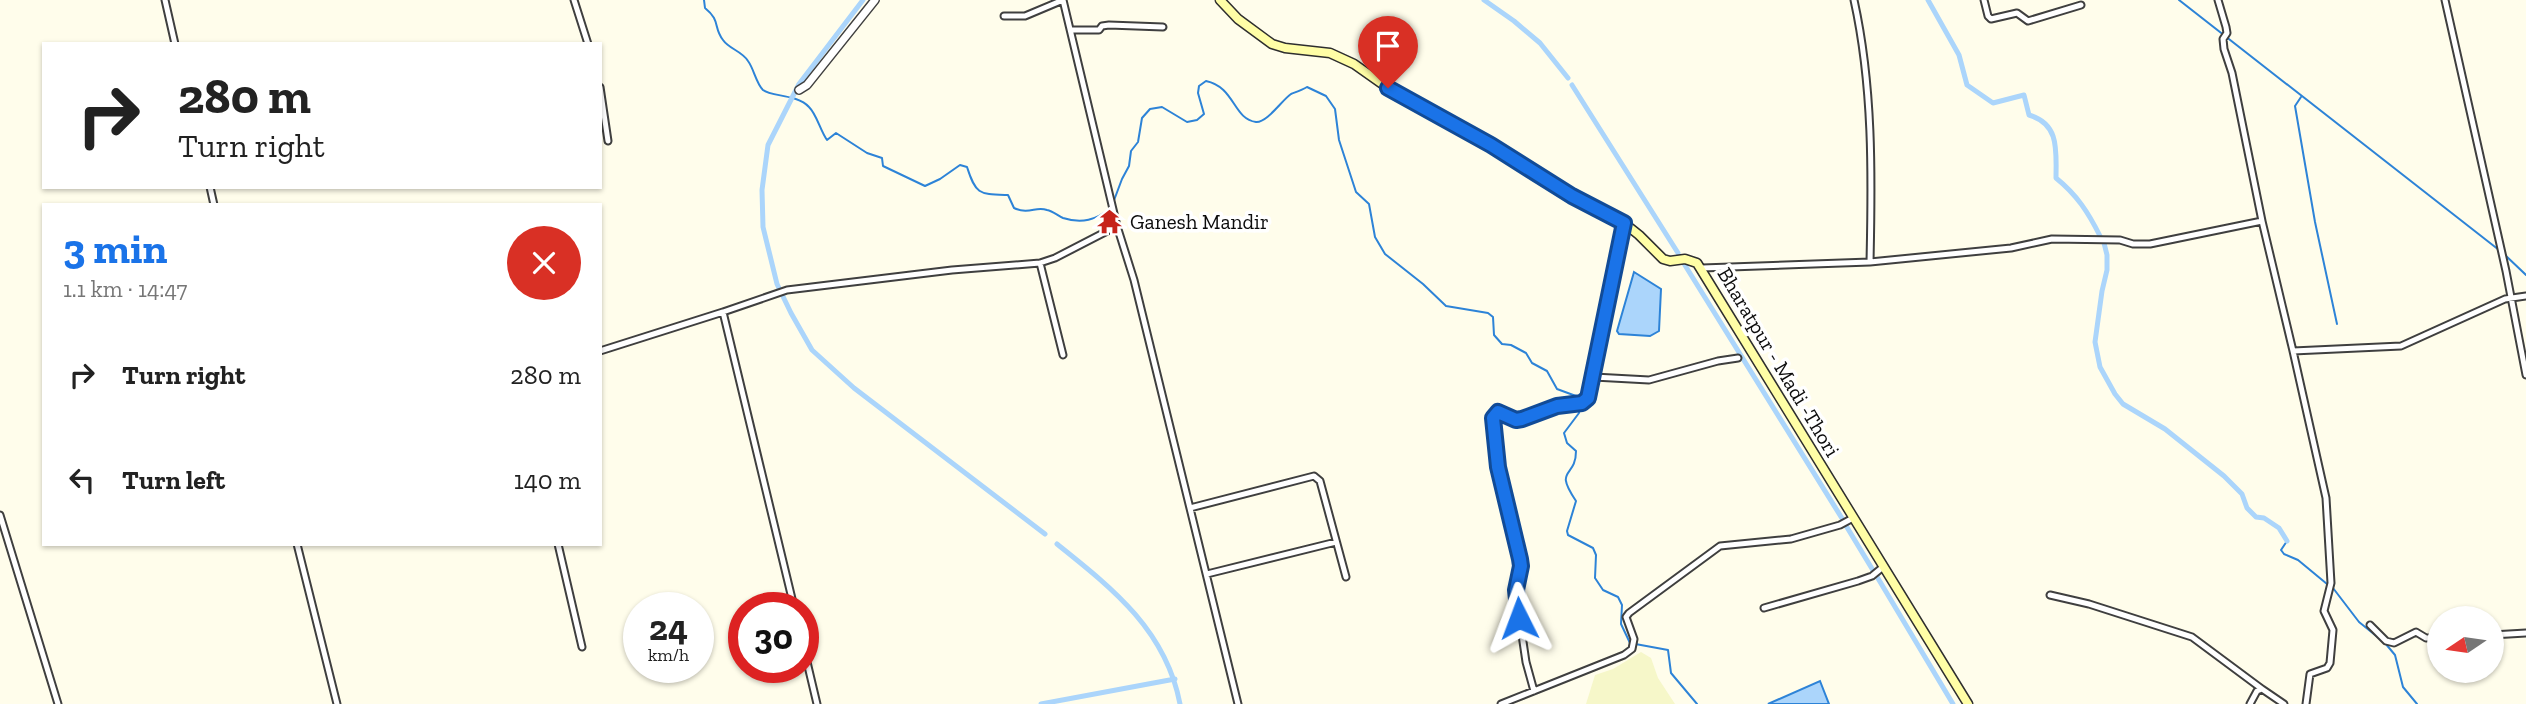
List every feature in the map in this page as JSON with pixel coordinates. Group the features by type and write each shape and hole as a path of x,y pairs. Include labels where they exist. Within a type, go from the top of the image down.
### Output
{"main road":[{"name":"Bharatpur - Madi -Thori","path":"1220,0 1238,19 1272,44 1336,54 1388,88 1491,145 1572,196 1624,223 1663,259 1691,260 1702,268 1753,356 1968,704"}],"street":[{"path":"165,0 175,42"},
{"path":"574,0 587,42"},
{"path":"799,90 807,85 875,0"},
{"path":"1004,16 1025,16 1063,0 1117,226 1134,280 1238,704"},
{"path":"1854,0 1864,54 1873,166 1870,262"},
{"path":"1984,0 1988,16 1992,19 2017,13 2028,21 2081,5"},
{"path":"2218,0 2262,221 2326,498 2331,583 2324,611 2333,630 2330,663 2328,667 2310,674 2306,704"},
{"path":"2445,0 2506,271 2526,375"},
{"path":"1071,30 1099,30 1102,26 1109,25 1163,27"},
{"path":"602,100 608,141"},
{"path":"1702,268 1870,262 2011,248 2052,239 2099,238 2150,244 2262,221"},
{"path":"1534,691 1526,662 1517,601 1520,559 1498,467 1493,418 1498,412 1516,420 1522,419 1557,406 1582,403 1588,398 1624,223"},
{"path":"602,350 780,292 952,270 1040,263 1117,226"},
{"path":"1040,263 1063,355"},
{"path":"2293,351 2402,346 2510,298 2526,296"},
{"path":"723,312 790,592"},
{"path":"1594,377 1649,380 1738,358"},
{"path":"1190,509 1314,476 1320,481 1346,578"},
{"path":"0,515 58,704"},
{"path":"1501,704 1624,655 1632,649 1634,639 1626,617 1629,613 1720,546 1791,539 1853,519"},
{"path":"1207,574 1336,542"},
{"path":"298,546 337,704"},
{"path":"558,546 582,647"},
{"path":"1764,608 1858,581 1872,576 1883,567"},
{"path":"2050,595 2090,604 2192,636 2284,704"},
{"path":"2370,625 2386,641 2395,643 2416,632 2427,638"},
{"path":"2504,634 2526,633"},
{"path":"812,683 817,704"},
{"path":"2250,704 2257,691 2262,689"}],"green space":[{"path":"1641,652 1651,658 1658,678 1675,704 1586,704 1595,675 1613,669"}],"water":[{"path":"1634,272 1661,289 1659,331 1650,336 1619,334 1617,331"},
{"path":"1820,681 1829,704 1768,704"}],"waterway":[{"path":"704,0 705,8 715,20 723,40 750,64 763,90 804,103 814,114 827,140 836,133 867,153 882,158 883,166 925,186 960,165 967,167 976,188 985,193 1008,195 1014,208 1020,210 1043,209 1063,218 1083,221 1111,208"},
{"path":"863,0 799,84 768,145 762,190 763,227 777,284 812,350 854,388 1045,534"},
{"path":"1484,0 1540,43 1568,78"},
{"path":"1928,0 1959,55 1967,85 1993,103 2024,95 2029,115 2046,125 2056,149 2056,178 2081,204 2100,236"},
{"path":"2179,0 2499,250"},
{"path":"1113,203 1129,166 1131,151 1138,142 1142,118 1150,109 1162,107 1187,122 1197,120 1204,114 1198,93 1199,86 1206,81 1216,84 1248,120 1256,122 1270,115 1291,94 1307,87 1326,96 1335,109 1339,140 1356,192 1369,204 1375,237 1385,254 1446,306 1488,313 1493,317 1494,335 1502,344 1511,345 1526,353 1532,363 1547,371 1557,389 1576,396 1579,400"},
{"path":"1572,85 1678,253"},
{"path":"2301,97 2295,106 2315,222 2337,324"},
{"path":"2104,243 2107,270 2095,342 2100,367 2115,394 2123,404 2165,429 2224,476 2242,494 2247,508 2256,517 2264,518 2279,528 2287,541"},
{"path":"2504,254 2526,275"},
{"path":"1683,262 1843,520"},
{"path":"1580,405 1579,413 1564,433 1567,443 1576,451 1573,466 1566,478 1576,501 1568,535 1593,548 1596,555 1595,578 1603,590 1618,597 1622,605 1621,624 1630,643 1668,650 1671,673 1697,704"},
{"path":"1845,524 1874,572"},
{"path":"2287,541 2281,550 2284,554 2298,560 2327,584"},
{"path":"1057,544 1116,594 1149,632 1163,654 1180,704"},
{"path":"1876,575 1953,704"},
{"path":"2333,588 2359,622 2395,655 2403,687 2417,704"},
{"path":"1041,704 1175,679"}],"place":[{"name":"Ganesh Mandir","path":"1110,221"}],"route":[{"path":"1388,88 1491,145 1572,196 1624,223 1588,398 1582,403 1557,406 1522,419 1516,420 1498,412 1493,418 1498,467 1521,566 1516,590 1519,618"}]}
